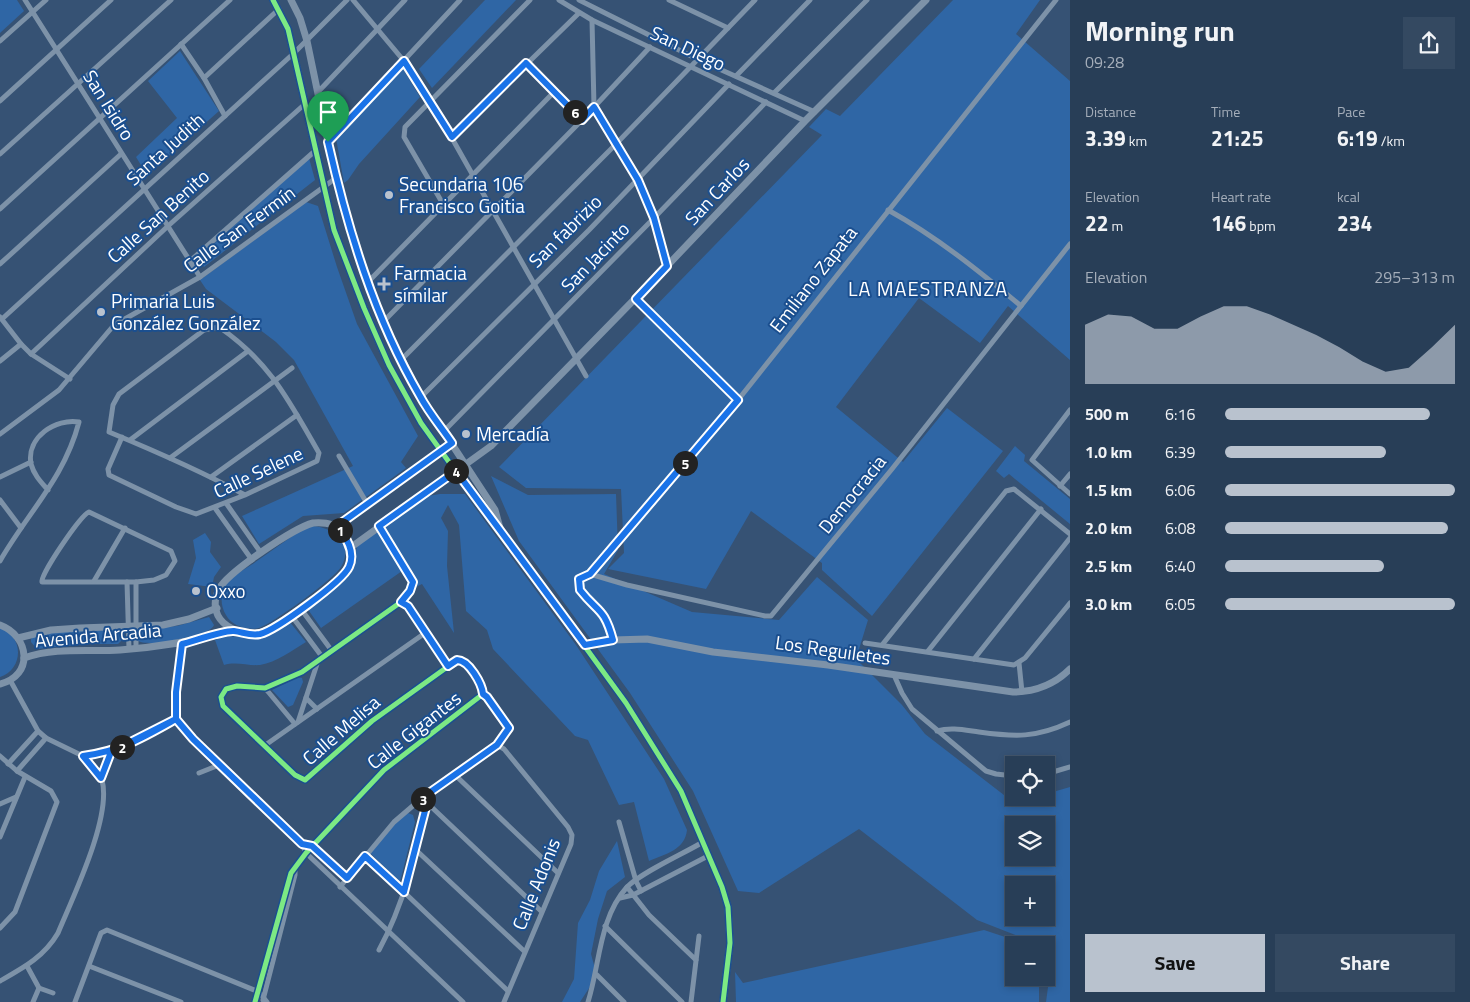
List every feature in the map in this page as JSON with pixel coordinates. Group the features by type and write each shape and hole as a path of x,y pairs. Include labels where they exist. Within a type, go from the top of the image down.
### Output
{"street":[{"name":"San Isidro","path":"25,0 200,277"},
{"path":"0,41 46,0"},
{"path":"0,100 110,0"},
{"path":"0,154 171,0"},
{"path":"0,209 230,0"},
{"path":"273,0 288,29 342,255 389,366 417,416 486,515 501,531 585,645 626,703 678,785 722,887 730,927 723,1002"},
{"path":"291,0 300,18 307,41 336,178 356,252 383,322 420,397 495,510 501,531"},
{"name":"Santa Judith","path":"1,318 294,54 347,0"},
{"path":"353,0 404,61 431,101 586,376"},
{"path":"318,92 406,0"},
{"path":"328,142 460,0"},
{"path":"443,204 403,132 405,126 530,0"},
{"name":"San Diego","path":"559,0 592,20 805,121"},
{"name":"San Diego","path":"579,0 697,59 815,112"},
{"path":"588,6 592,0"},
{"path":"669,0 728,28"},
{"path":"401,361 616,144 755,0"},
{"path":"736,76 810,0"},
{"path":"774,93 867,0"},
{"name":"San Carlos","path":"466,465 491,446 636,299 805,121 926,0"},
{"name":"Emiliano Zapata","path":"613,640 604,615 578,586 581,576 590,574 738,400 1056,0"},
{"path":"204,78 279,9"},
{"path":"452,137 579,13"},
{"path":"592,20 594,107 638,180 654,218 667,266"},
{"path":"181,44 204,78 225,116"},
{"path":"383,322 582,120 650,47"},
{"path":"526,63 582,120"},
{"name":"San fabrizio","path":"420,397 638,180 728,84"},
{"path":"368,282 554,92"},
{"name":"San Jacinto","path":"444,431 555,320 766,102"},
{"name":"Calle San Benito","path":"31,354 168,226 306,103"},
{"path":"190,261 316,150"},
{"path":"0,264 122,154"},
{"name":"Calle San Fermín","path":"0,434 50,398 70,378 97,343 114,325 200,277 336,178"},
{"path":"888,210 924,230 1022,306"},
{"name":"Democracia","path":"590,574 658,593 771,616 898,461 1070,244"},
{"path":"636,299 738,400"},
{"path":"1,318 31,354 70,378"},
{"name":"Calle Selene","path":"219,327 248,351 276,380 318,453 317,461 200,514 191,513 109,475 108,469 122,437 109,432 116,397 204,330 219,327"},
{"path":"0,361 21,344"},
{"path":"130,440 248,351"},
{"path":"170,458 292,368"},
{"path":"1070,410 1032,460 1070,494"},
{"path":"211,477 297,415"},
{"path":"0,561 48,490 74,444 79,422 60,422 47,429 36,443 31,462 36,477 48,490"},
{"path":"122,437 211,477 245,495"},
{"path":"337,526 452,443"},
{"path":"339,456 368,505"},
{"path":"0,477 31,462"},
{"path":"350,548 466,465"},
{"path":"1060,486 1070,474"},
{"path":"882,645 1006,491 1014,490 1070,534"},
{"path":"0,500 21,528"},
{"path":"226,503 261,553"},
{"path":"215,508 252,560"},
{"path":"928,651 1041,510"},
{"path":"86,513 94,513 168,549 174,557 172,568 161,578 136,582 94,581 48,584 41,580 86,513"},
{"path":"321,523 337,526 350,548 349,566 345,573 301,609 260,634 244,634 233,631 221,620 217,608 217,596 224,581 261,553 306,525 321,523"},
{"path":"340,887 394,822 454,774 497,745 509,728 487,697 482,696 482,687 465,662 457,660 448,666 408,606 401,602 410,591 413,582 379,526"},
{"path":"94,581 125,528"},
{"path":"974,658 1070,538"},
{"path":"127,582 133,626"},
{"path":"132,649 136,582"},
{"name":"Calle Melisa","path":"401,602 317,663 291,678 265,688 231,686 226,689 221,697 228,712 295,775 305,780 372,721 448,666"},
{"path":"865,643 1014,665 1019,663 1070,604"},
{"name":"Avenida Arcadia","path":"18,638 51,630 176,622 217,608"},
{"path":"301,609 332,651"},
{"path":"291,616 322,658"},
{"path":"0,625 10,629 18,638 24,650 24,658 17,674 10,680 0,684"},
{"name":"Avenida Arcadia","path":"24,658 47,652 132,649 182,644 233,631"},
{"path":"264,746 425,633"},
{"name":"Los Reguiletes","path":"585,645 613,640 646,639 713,652 987,689 1022,692 1046,686 1058,680 1070,669"},
{"path":"182,644 176,692 176,719 219,765 302,844 306,853 340,887 463,1002"},
{"path":"296,723 317,663"},
{"path":"1019,663 1022,692"},
{"path":"894,675 906,702 937,731 986,771 1005,775"},
{"path":"10,680 38,731 46,738 83,756 101,778"},
{"path":"265,688 296,723"},
{"name":"Calle Gigantes","path":"295,868 312,846 384,770 482,696"},
{"path":"306,698 317,709"},
{"path":"83,756 111,752 176,719"},
{"path":"937,731 957,728 1027,736 1040,734 1070,722"},
{"path":"8,764 38,731"},
{"path":"17,771 46,738"},
{"name":"Calle Adonis","path":"497,745 504,749 568,827 572,835 571,844 504,1002"},
{"path":"0,982 27,966 45,952 58,933 102,820 104,797 101,778 111,752"},
{"path":"0,757 17,771 51,791 56,800 56,806 15,912 0,928"},
{"path":"199,773 219,765"},
{"path":"1055,771 1070,767"},
{"path":"454,774 558,873"},
{"path":"0,837 25,776"},
{"path":"0,804 16,797"},
{"path":"422,798 541,911"},
{"path":"379,950 389,931 404,892 427,803"},
{"path":"619,822 636,881 641,891"},
{"path":"588,1002 597,975 605,926 627,887 703,842"},
{"path":"302,844 312,846 347,878"},
{"path":"416,850 524,951"},
{"path":"365,856 508,991"},
{"path":"620,898 633,896 708,856"},
{"path":"255,1002 288,878 295,868"},
{"path":"265,1001 295,875 295,868"},
{"path":"627,887 649,915 696,960"},
{"path":"605,926 682,1002"},
{"path":"75,1002 101,933 107,930 259,992 265,1001"},
{"path":"690,1002 699,936"},
{"path":"27,966 39,988 53,993"},
{"path":"89,966 182,1002"},
{"path":"597,975 624,1002"},
{"path":"33,1002 39,988"}],"shaded area":[{"path":"0,0 17,0 24,11 0,33"},
{"path":"485,0 516,0 432,88 419,69"},
{"path":"953,0 1040,0 1016,34 1070,81 1070,360 1008,306 980,343 919,298 836,407 903,462 947,408 1003,451 872,616 822,570 822,563 751,511 706,589 608,569 624,553 621,489 526,488 499,467 822,135 809,127 826,109 840,116"},
{"path":"180,51 219,111 147,175 136,157 177,118 148,81"},
{"path":"398,69 403,69 420,97 344,183 336,138"},
{"path":"309,158 315,180 204,267 198,258"},
{"path":"306,202 318,206 357,324 418,436 401,462 406,468 344,513 303,516 259,544 242,516 353,466 294,360 276,342 206,289 200,280"},
{"path":"1015,446 1025,455 1024,461 1070,499 1070,524 1009,474 1004,478 996,471"},
{"path":"491,476 528,495 616,494 618,550 604,574 692,612 779,620 817,577 868,620 856,659 902,705 925,734 1005,796 1005,806 1055,806 1055,791 1070,787 1070,1002 1046,1002 1048,986 1055,986 1055,936 1018,936 977,920 859,829 759,893 738,891 693,791 630,693 519,541"},
{"path":"465,494 576,645 664,779 687,830 685,837 678,847 649,861 634,802 619,805 588,740 575,736 493,649 487,630 466,611 459,525 448,505 441,518 448,531 447,566 454,633 422,584 416,587 402,571 321,628 307,608 348,577 353,569 357,546 402,512 408,511 428,496"},
{"path":"310,526 327,529 339,537 345,550 345,558 341,567 315,591 266,625 250,629 240,627 232,622 226,615 222,603 223,591 227,583 238,573 304,528"},
{"path":"205,533 211,542 210,552 221,567 214,577 212,587 188,584 196,558 193,540"},
{"path":"209,617 214,625 202,634 165,642 153,643 137,640 137,634 142,629 177,626"},
{"path":"289,621 306,642 284,656 266,664 233,663 224,665 215,640 226,636 260,638"},
{"path":"0,628 8,632 13,638 17,645 18,653 13,667 8,673 0,677"},
{"path":"82,630 120,630 125,637 118,644 87,644 37,649 31,642 31,639 37,634"},
{"path":"298,677 302,678 303,682 293,705 288,707 272,690"},
{"path":"408,813 413,815 415,822 400,882 369,852 393,824"},
{"path":"617,841 625,877 607,891 598,919 591,954 597,976 580,1002 562,1002 574,979 578,923 590,900 599,871"},
{"path":"984,930 1005,937 1005,986 1039,986 1039,1002 736,1002 735,972 743,983"}],"cycle path":[{"path":"273,0 288,29 334,230 364,308 389,365 421,423 626,703 681,791 722,887 728,907 730,943 723,1002"},
{"path":"255,1002 291,873 306,853 384,770 483,694 480,684 470,668 462,661 457,660 372,721 305,780 295,775 223,706 221,697 226,689 237,686 265,688 302,672 401,602 410,591 413,582 379,526"}],"place":[{"name":"Secundaria 106 Francisco Goitia","path":"389,195"},
{"name":"Farmacia símilar","path":"384,284"},
{"name":"Primaria Luis González González","path":"101,312"},
{"name":"Mercadía","path":"466,434"},
{"name":"Oxxo","path":"196,591"}],"district":[{"name":"LA MAESTRANZA","path":"928,289"}],"route":[{"path":"328,142 356,252 383,322 420,397 452,443 337,526 343,533 350,548 349,566 338,581 301,609 260,634 244,634 233,631 182,644 176,692 176,719 111,752 101,778 83,756 111,752 150,734 176,719 219,765 302,844 312,846 347,878 365,856 404,892 427,803 422,798 497,745 509,728 483,694 482,687 465,662 457,660 448,666 408,606 401,602 410,591 413,582 379,526 456,471 486,515 501,531 585,645 613,640 607,619 601,610 582,594 577,583 579,579 585,574 590,574 738,400 636,299 667,266 654,218 638,180 594,107 582,120 526,63 452,137 404,61 328,142"}]}
